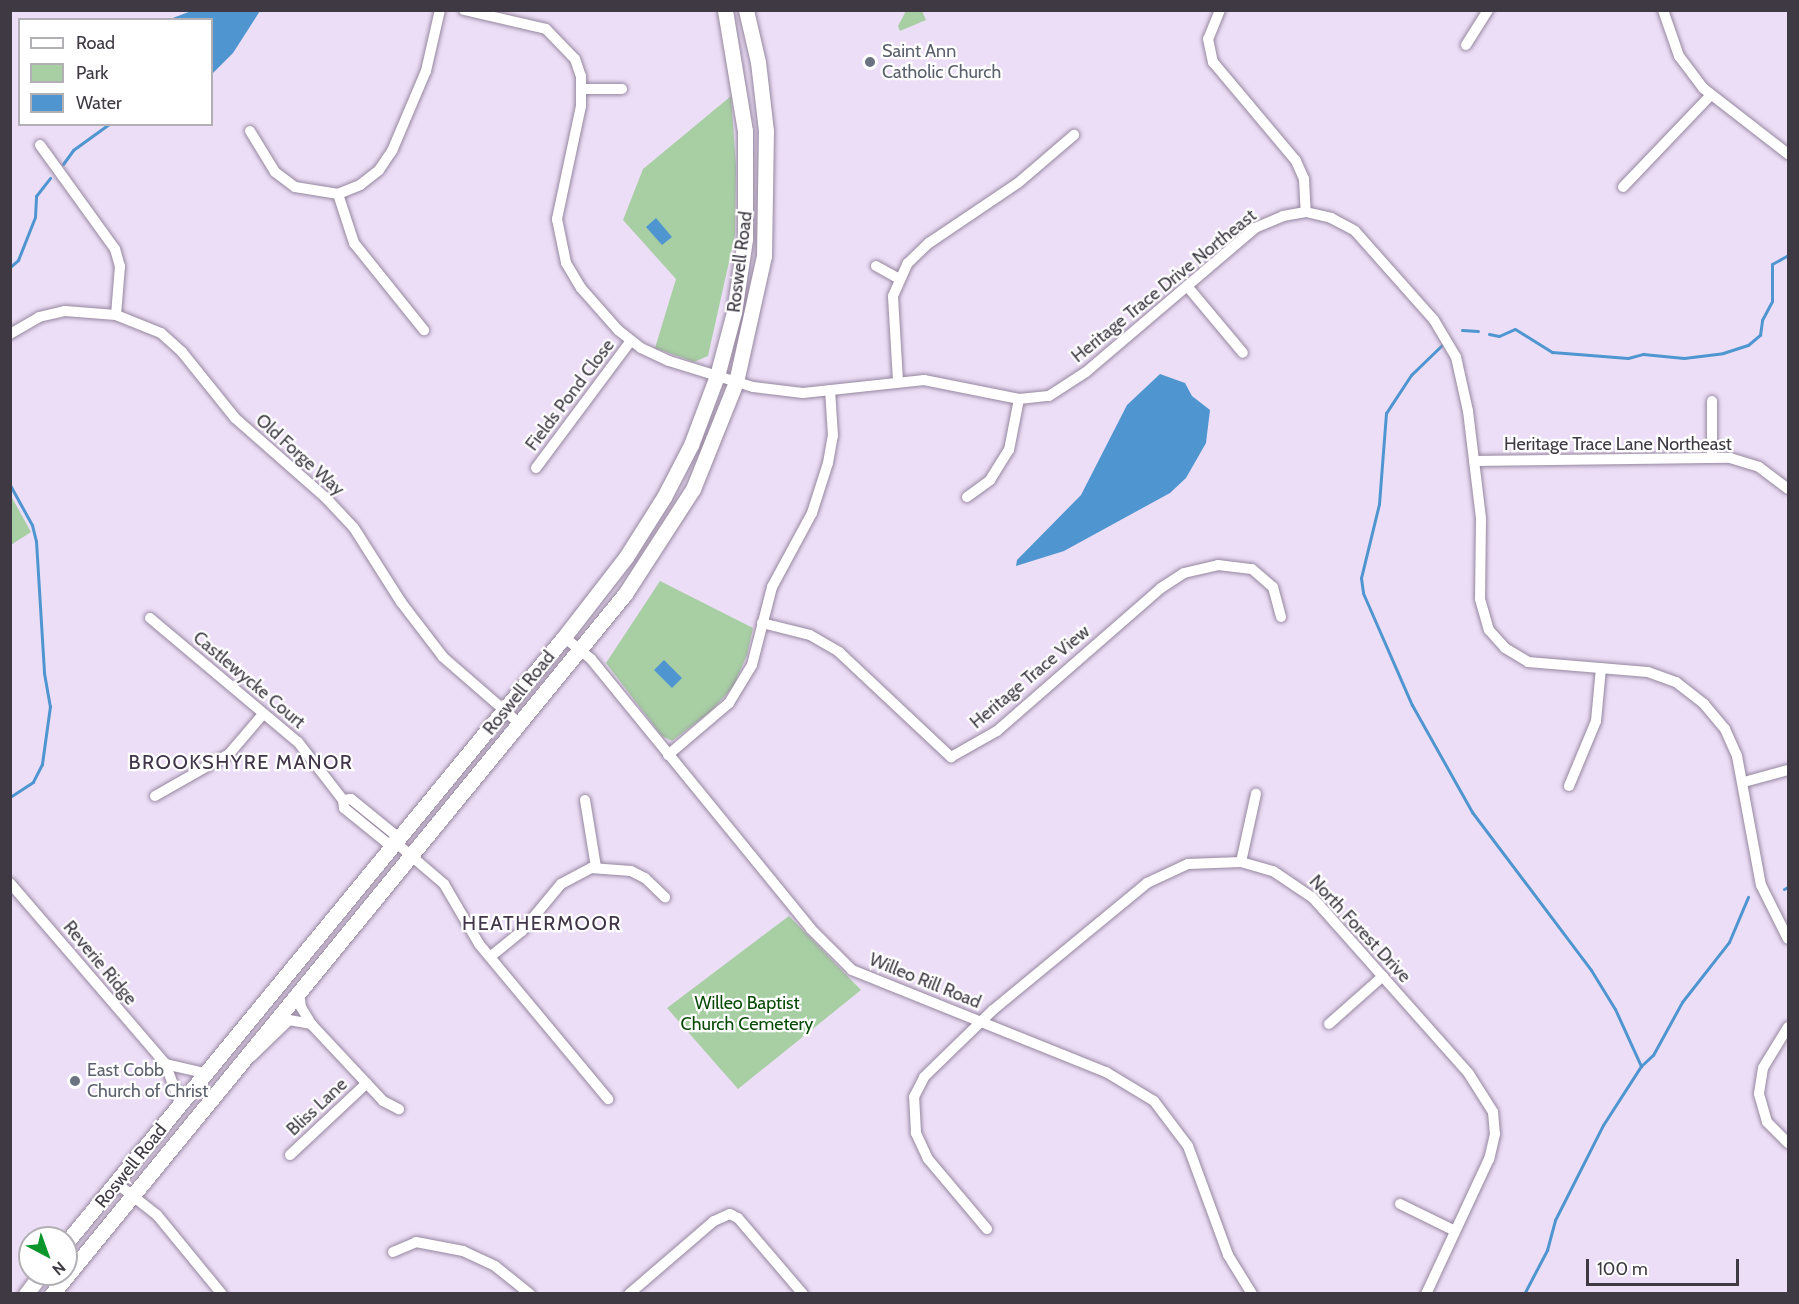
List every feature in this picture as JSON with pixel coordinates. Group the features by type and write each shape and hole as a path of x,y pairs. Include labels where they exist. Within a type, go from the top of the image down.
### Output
{"highway":[{"name":"Roswell Road","path":"78,1228 564,637 647,527 691,445 717,376 734,312 747,201 745,131 725,10"},
{"name":"Roswell Road","path":"52,1293 579,650 636,579 675,521 711,450 736,382 758,295 767,189 762,90 746,10"}],"street":[{"path":"250,131 275,172 295,187 338,194 360,185 386,162 426,71 440,10"},
{"path":"464,10 517,15 546,29 567,47 578,68 582,89 558,201 558,235 566,262 581,288 630,342"},
{"path":"1220,10 1208,39 1213,62 1296,161 1304,179 1306,212"},
{"path":"1466,45 1488,10"},
{"path":"1663,10 1679,56 1710,96 1788,154"},
{"path":"582,89 622,89"},
{"path":"1623,187 1710,96"},
{"path":"898,381 892,321 898,278 929,243 1018,183 1074,135"},
{"path":"40,145 115,249 120,266 116,315"},
{"path":"338,194 354,243 424,330"},
{"name":"Heritage Trace Drive Northeast","path":"630,342 669,361 736,382 787,392 830,390 898,381 941,381 1019,399 1036,399 1061,390 1255,228 1283,216 1306,212 1331,218 1355,231 1444,333 1465,388 1482,537 1480,598 1490,630 1505,648 1528,662 1648,672 1676,682 1695,696 1725,729 1743,782 1761,885 1788,939"},
{"path":"876,266 898,278"},
{"path":"1187,286 1243,353"},
{"name":"Old Forge Way","path":"10,334 29,321 65,311 116,315 152,327 172,342 234,418 325,497 354,528 427,639 519,723"},
{"name":"Fields Pond Close","path":"536,468 630,342"},
{"path":"668,755 736,695 752,665 772,587 812,513 825,472 833,436 830,390"},
{"path":"967,497 990,480 1009,450 1019,399"},
{"path":"1712,400 1712,457"},
{"name":"Heritage Trace Lane Northeast","path":"1474,461 1712,457 1759,467 1788,489"},
{"name":"Heritage Trace View","path":"762,623 810,635 839,652 951,757 997,730 1161,588 1184,573 1218,565 1252,569 1273,587 1281,617"},
{"name":"Castlewycke Court","path":"150,618 303,748 343,800 344,808 387,843 395,842 451,893 490,957 608,1099"},
{"name":"Willeo Rill Road","path":"564,637 579,650 843,962 873,981 981,1021 1116,1077 1164,1111 1188,1146 1228,1255 1252,1293"},
{"path":"1569,786 1596,721 1601,668"},
{"path":"155,796 229,754 263,714"},
{"path":"1743,782 1788,770"},
{"path":"1241,862 1256,794"},
{"path":"585,800 596,867"},
{"name":"North Forest Drive","path":"987,1230 928,1159 916,1133 914,1097 924,1077 981,1021 1147,883 1188,864 1241,862 1273,871 1302,889 1383,976 1469,1074 1493,1112 1493,1146 1426,1293"},
{"path":"490,957 522,931 561,884 596,867 631,870 665,897"},
{"name":"Reverie Ridge","path":"10,883 165,1064 180,1103"},
{"path":"1329,1024 1383,976"},
{"name":"Bliss Lane","path":"299,991 301,1007 312,1024 383,1101 399,1109"},
{"path":"234,1070 265,1047 289,1020 312,1024"},
{"path":"1788,1027 1763,1068 1759,1094 1767,1122 1788,1143"},
{"path":"165,1064 206,1073"},
{"name":"Bliss Lane","path":"290,1155 367,1083"},
{"path":"116,1182 157,1215 222,1293"},
{"path":"1400,1204 1455,1231"},
{"path":"629,1293 714,1221 730,1214 738,1218 803,1293"},
{"path":"393,1252 416,1242 464,1251 495,1266 530,1293"}],"green space":[{"path":"906,11 922,11 926,20 900,31 898,26"},
{"path":"731,96 736,166 735,235 708,356 694,362 655,348 676,279 623,220 643,169"},
{"path":"11,496 31,532 10,545"},
{"path":"660,581 753,628 747,655 733,687 710,712 672,741 662,736 606,663"},
{"name":"Willeo Baptist Church Cemetery","path":"789,916 861,990 738,1089 667,1008"}],"water":[{"path":"194,10 260,10 233,53 213,73 213,18 173,18"},
{"path":"656,218 672,237 662,245 646,227"},
{"path":"1160,374 1185,383 1192,396 1210,410 1206,443 1186,478 1170,493 1064,551 1016,566 1017,560 1081,495 1127,405"},
{"path":"664,660 682,678 672,688 654,670"}],"waterway":[{"path":"63,164 73,150 106,126"},
{"path":"10,267 18,260 35,217 36,196 50,178"},
{"path":"1489,334 1499,336 1515,329 1552,352 1628,358 1643,354 1684,358 1723,353 1748,345 1760,335 1762,320 1772,301 1772,264 1788,255"},
{"path":"1462,330 1478,331"},
{"path":"1442,345 1411,375 1386,413 1379,504 1361,578 1363,593 1412,705 1472,812 1591,970 1615,1009 1641,1066"},
{"path":"10,485 32,525 36,541 44,673 50,706 42,764 33,782 10,797"},
{"path":"1784,889 1788,887"},
{"path":"1524,1294 1547,1250 1555,1220 1603,1125 1641,1066 1653,1055 1682,1002 1729,942 1748,897"}],"place":[{"name":"Saint Ann Catholic Church","path":"870,62"},
{"name":"East Cobb Church of Christ","path":"75,1081"}],"district":[{"name":"BROOKSHYRE MANOR","path":"241,762"},
{"name":"HEATHERMOOR","path":"542,923"}]}
